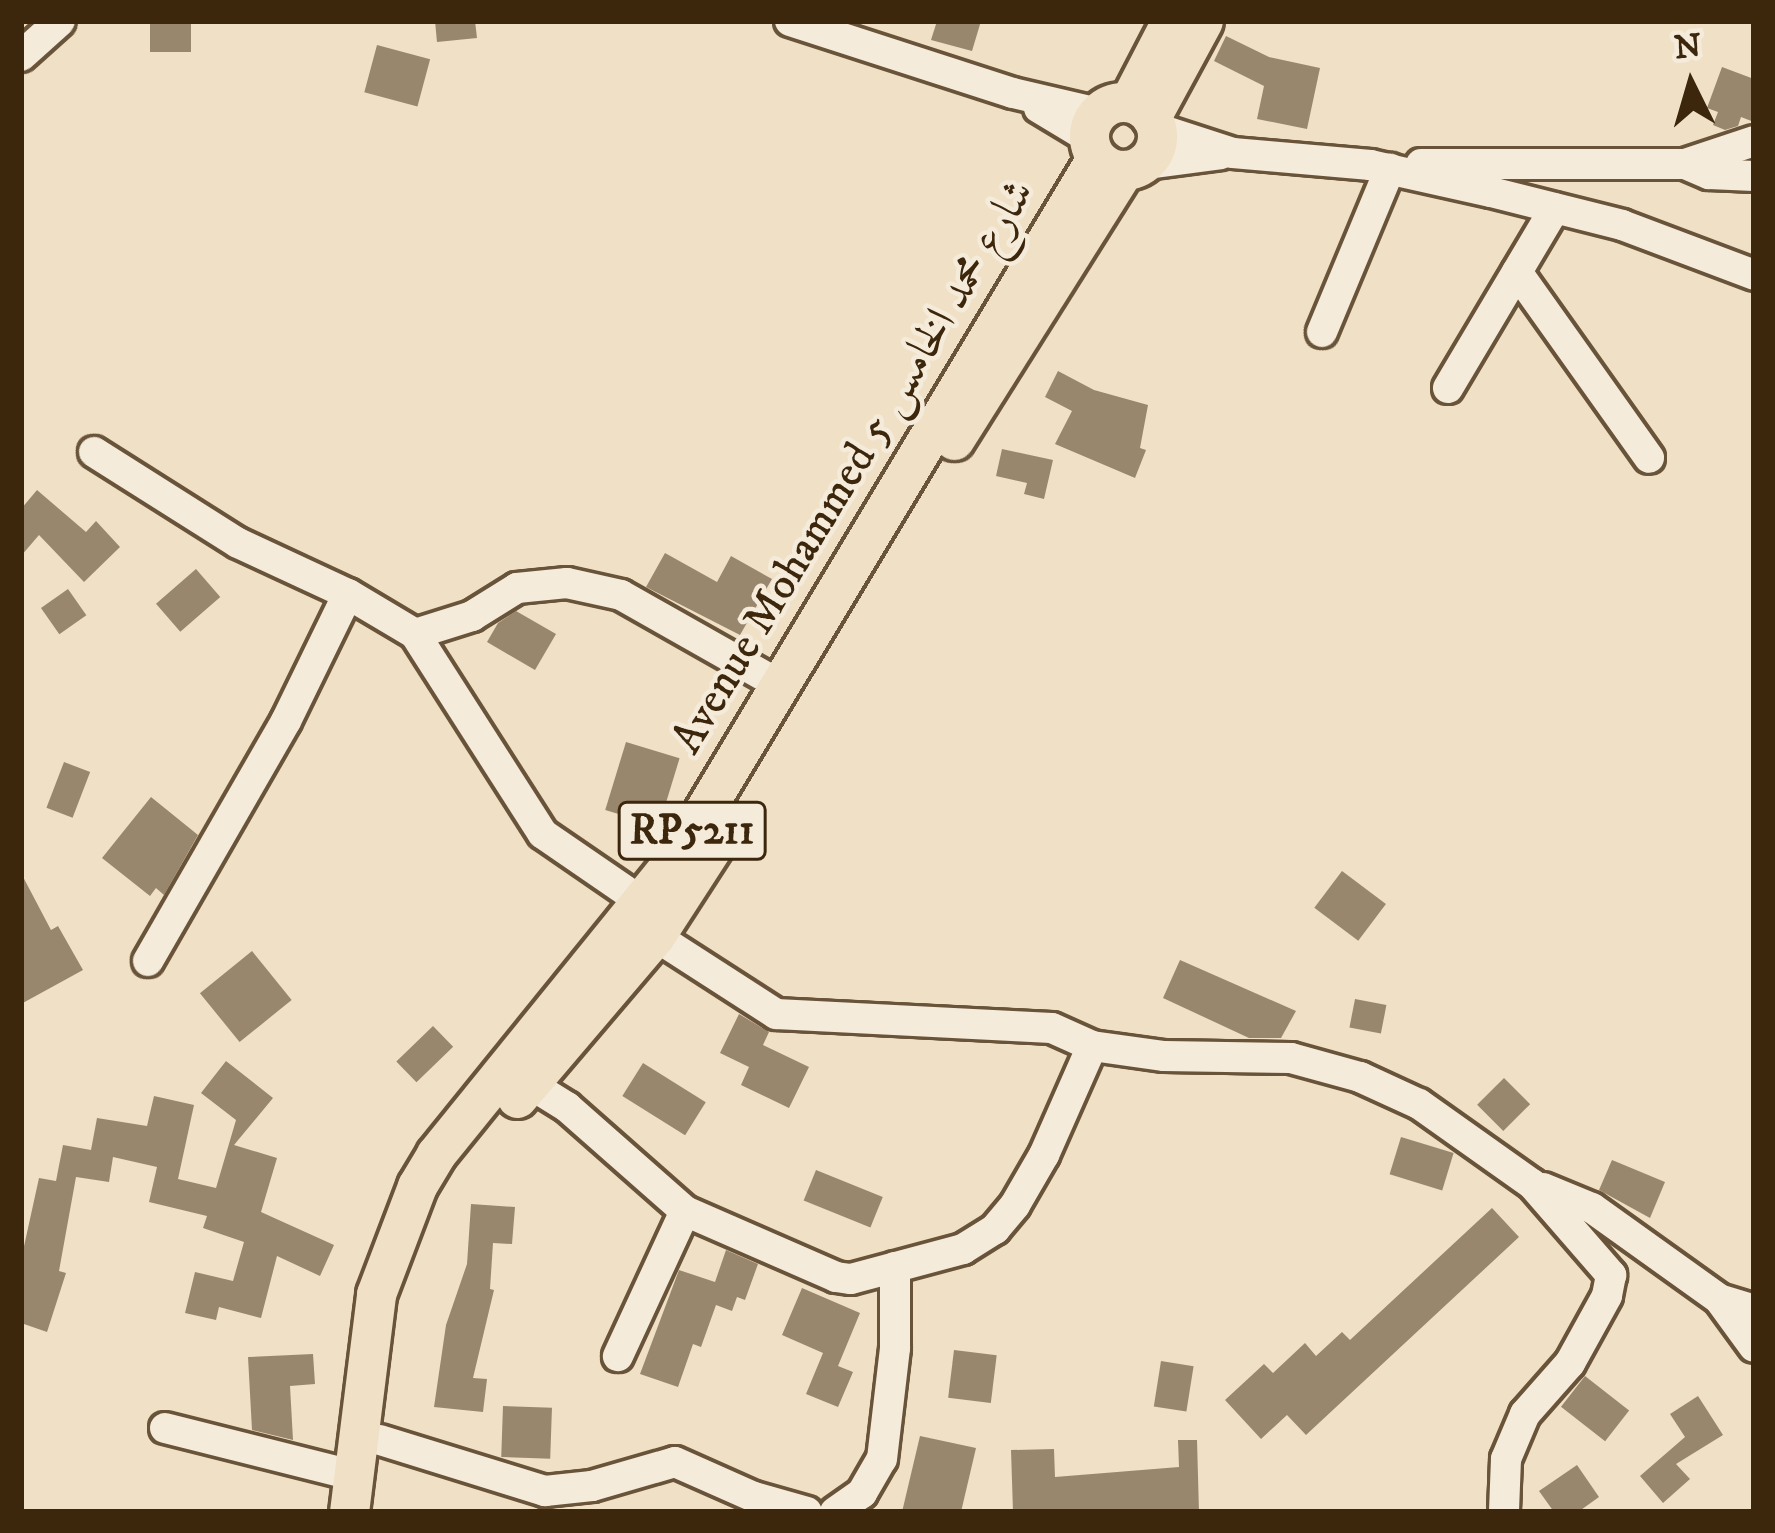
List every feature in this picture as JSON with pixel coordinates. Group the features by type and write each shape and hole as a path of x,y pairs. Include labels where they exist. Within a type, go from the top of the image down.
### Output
{"main road":[{"name":"Avenue Mohammed 5 شارع محمد الخامس","path":"375,1512 395,1316 422,1235 461,1164 530,1084 649,919 1123,136 1171,21"},
{"name":"Avenue Mohammed 5 شارع محمد الخامس","path":"351,1493 376,1294 417,1186 436,1154 649,919 676,856 781,685 1123,136 1203,21"}],"street":[{"path":"21,56 60,21"},
{"path":"790,21 1013,93 1123,136 1233,153 1380,167 1684,164 1754,141"},
{"path":"1684,164 1709,174 1754,176"},
{"path":"1380,167 1622,225 1754,274"},
{"path":"1322,332 1380,167"},
{"path":"1448,388 1555,208"},
{"path":"1517,272 1649,458"},
{"path":"94,452 238,543 348,594 415,634 543,834 776,1014 1052,1028 1092,1046 1164,1056 1291,1058 1360,1077 1419,1104 1532,1184 1606,1263 1611,1281 1570,1363 1525,1414 1507,1459 1504,1512"},
{"path":"415,634 472,616 517,588 567,583 621,595 781,685"},
{"path":"148,961 286,721 348,594"},
{"path":"530,1084 567,1107 685,1211 836,1277 945,1256 995,1229 1044,1155 1092,1046"},
{"path":"1532,1184 1592,1208 1719,1298 1754,1310"},
{"path":"618,1356 685,1211"},
{"path":"835,1512 862,1493 882,1459 895,1348 895,1267"},
{"path":"1719,1298 1754,1347"},
{"path":"165,1427 351,1493"},
{"path":"380,1440 545,1491 592,1486 675,1462 754,1497 807,1512"}],"building":[{"path":"150,21 191,21 191,52 150,52"},
{"path":"435,21 475,21 477,38 437,42"},
{"path":"937,21 981,21 972,51 931,40"},
{"path":"1226,36 1269,57 1320,68 1307,129 1257,119 1264,86 1214,61"},
{"path":"377,45 430,59 417,107 364,92"},
{"path":"1722,67 1754,79 1754,122 1741,117 1738,126 1725,130 1713,125 1718,112 1707,108"},
{"path":"1058,371 1094,390 1148,405 1140,448 1146,450 1135,478 1055,444 1072,411 1045,397"},
{"path":"1002,449 1053,460 1044,499 1024,494 1027,483 996,476"},
{"path":"37,490 86,532 96,521 120,547 84,582 39,535 21,556 21,509"},
{"path":"665,553 717,582 731,556 772,579 740,635 646,587"},
{"path":"196,569 220,597 180,632 156,604"},
{"path":"68,589 86,615 59,634 41,608"},
{"path":"516,611 556,634 535,670 487,642 498,623"},
{"path":"626,742 680,758 659,826 605,810"},
{"path":"64,762 90,772 73,818 46,808"},
{"path":"151,797 198,835 164,895 156,888 150,896 102,858"},
{"path":"1342,871 1386,904 1358,941 1314,908"},
{"path":"21,873 51,930 58,926 83,970 21,1004"},
{"path":"252,951 292,1000 240,1042 200,993"},
{"path":"1180,960 1296,1011 1281,1038 1249,1038 1163,998"},
{"path":"1355,999 1386,1005 1381,1034 1349,1027"},
{"path":"739,1014 769,1032 763,1045 809,1067 789,1108 741,1085 749,1067 720,1053"},
{"path":"433,1026 453,1047 416,1082 396,1061"},
{"path":"226,1061 273,1098 234,1145 277,1158 261,1212 334,1245 320,1276 277,1256 261,1318 219,1307 216,1320 185,1313 195,1272 233,1281 244,1242 203,1228 207,1216 149,1202 157,1167 113,1157 109,1182 76,1177 59,1271 66,1273 47,1332 21,1323 21,1260 39,1178 56,1181 63,1145 91,1150 97,1118 147,1126 154,1096 194,1105 178,1179 216,1188 236,1120 201,1093"},
{"path":"643,1063 706,1102 685,1135 622,1096"},
{"path":"1504,1078 1530,1104 1503,1131 1477,1105"},
{"path":"1401,1137 1454,1153 1442,1190 1390,1174"},
{"path":"1612,1160 1665,1182 1650,1218 1599,1190"},
{"path":"816,1170 883,1197 870,1228 804,1201"},
{"path":"471,1204 515,1207 512,1244 493,1243 490,1289 494,1290 473,1378 487,1379 483,1412 434,1407 446,1325 467,1264"},
{"path":"1492,1208 1519,1237 1306,1435 1287,1415 1261,1439 1225,1400 1264,1364 1273,1373 1305,1343 1316,1356 1342,1332 1350,1340"},
{"path":"726,1250 758,1264 745,1300 737,1297 732,1311 716,1305 701,1347 693,1344 678,1387 640,1374 679,1270 715,1282"},
{"path":"802,1288 860,1313 838,1366 853,1372 838,1407 806,1394 823,1353 782,1335"},
{"path":"954,1350 997,1355 991,1403 948,1398"},
{"path":"313,1354 315,1384 290,1386 293,1440 252,1430 248,1357"},
{"path":"1161,1361 1194,1366 1186,1412 1154,1406"},
{"path":"1585,1376 1629,1410 1605,1441 1561,1407"},
{"path":"1698,1396 1723,1435 1676,1464 1690,1479 1663,1503 1640,1476 1685,1437 1670,1414"},
{"path":"503,1406 552,1408 550,1459 501,1457"},
{"path":"920,1436 976,1448 961,1512 902,1512"},
{"path":"1178,1440 1197,1440 1199,1512 1013,1512 1011,1450 1054,1449 1055,1477 1179,1467"},
{"path":"1577,1465 1599,1497 1578,1512 1554,1512 1539,1491"}]}
